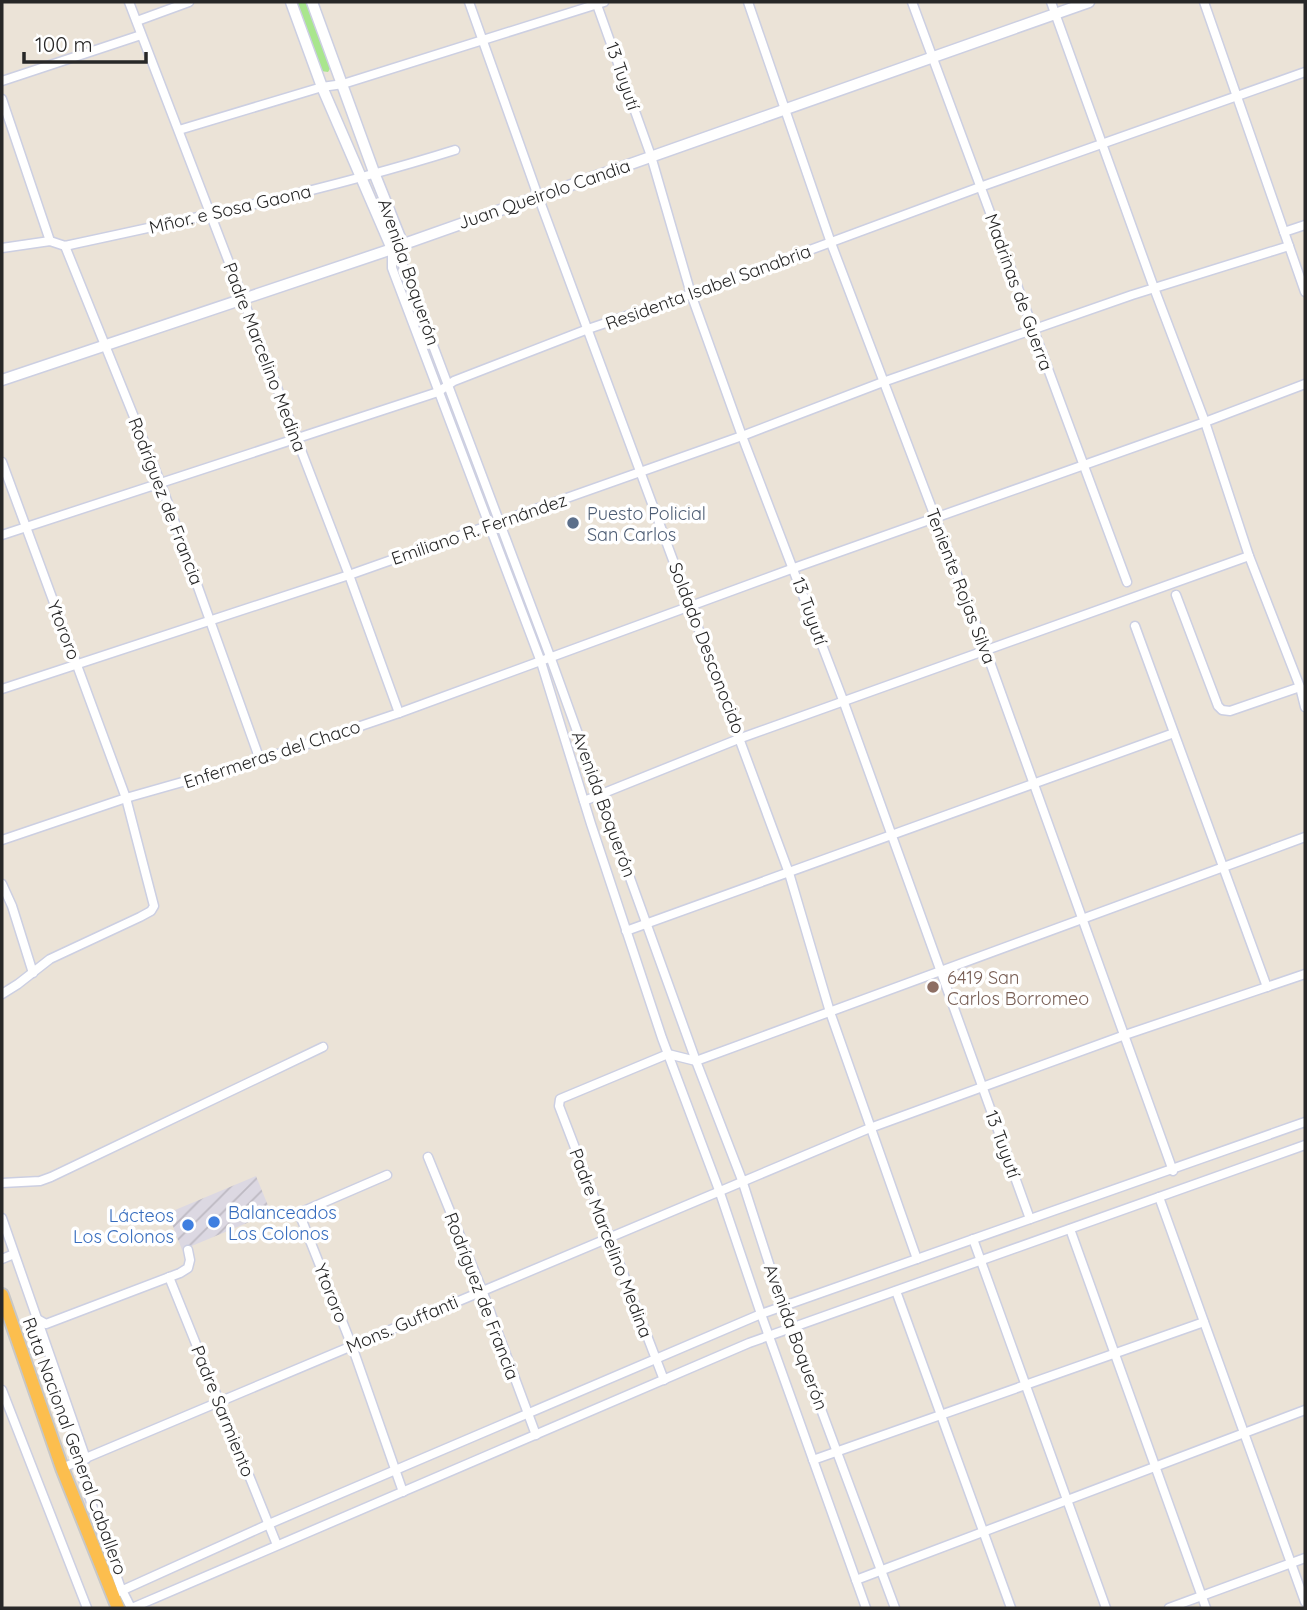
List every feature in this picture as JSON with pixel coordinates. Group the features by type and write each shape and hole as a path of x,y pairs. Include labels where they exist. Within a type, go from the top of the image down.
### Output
{"highway":[{"name":"Ruta Nacional General Caballero","path":"2,1295 62,1468 117,1593 118,1608"}],"street":[{"name":"Padre Marcelino Medina","path":"129,2 349,575 399,713"},
{"path":"137,21 189,2"},
{"name":"Avenida Boquerón","path":"291,2 322,87 392,249 392,268 541,662 668,1054 719,1190 866,1608"},
{"name":"Avenida Boquerón","path":"312,2 403,245 402,263 551,659 696,1061 743,1180 783,1307 895,1608"},
{"name":"Soldado Desconocido","path":"469,2 538,196 741,738 789,873 830,1012 916,1259"},
{"name":"Teniente Rojas Silva","path":"748,2 831,243 986,651 1173,1171"},
{"name":"Madrinas de Guerra","path":"912,2 1126,582"},
{"path":"1051,2 1205,422 1249,556 1300,687 1305,707"},
{"name":"Juan Queirolo Candia","path":"2,380 392,249 1089,2"},
{"path":"1204,2 1305,292"},
{"path":"179,130 322,87 343,84 599,3"},
{"name":"13 Tuyutí","path":"599,3 651,156 691,294 843,700 1030,1219"},
{"path":"2,81 141,35"},
{"name":"Residenta Isabel Sanabria","path":"2,535 438,391 588,329 1305,72"},
{"path":"2,99 50,241"},
{"name":"Mñor. e Sosa Gaona","path":"65,246 210,215 375,175 455,150"},
{"path":"1284,232 1305,225"},
{"path":"2,248 50,241 65,246"},
{"name":"Rodríguez de Francia","path":"65,246 160,484 260,760"},
{"name":"Emiliano R. Fernández","path":"2,689 349,575 742,436 883,382 1154,288 1289,246"},
{"name":"Enfermeras del Chaco","path":"2,840 126,798 260,760 399,713 1305,384"},
{"name":"Ytororo","path":"2,462 126,798 155,906 140,917 50,960 33,973"},
{"path":"584,800 843,700 1249,556"},
{"path":"1176,595 1218,706 1222,710 1230,711 1300,687"},
{"path":"1135,626 1267,987"},
{"path":"626,931 1174,733"},
{"path":"668,1054 696,1061 1305,837"},
{"path":"2,884 12,906 33,973 2,994"},
{"name":"Mons. Guffanti","path":"62,1468 870,1128 1125,1035 1305,974"},
{"path":"2,1183 40,1181 51,1177 323,1047"},
{"name":"Padre Marcelino Medina","path":"664,1380 559,1105 560,1099 668,1054"},
{"path":"117,1593 269,1524 761,1314 1173,1171 1305,1122"},
{"path":"2,1218 39,1320 117,1593 132,1608 769,1336 1305,1145"},
{"name":"Rodríguez de Francia","path":"428,1157 482,1290 536,1435"},
{"name":"Ytororo","path":"387,1175 299,1213 352,1346 403,1492"},
{"path":"1159,1197 1305,1602"},
{"path":"1070,1228 1206,1608"},
{"path":"973,1239 1106,1608"},
{"path":"39,1320 46,1324 169,1277 188,1268 188,1250"},
{"path":"2,1259 14,1254"},
{"name":"Padre Sarmiento","path":"169,1277 277,1545"},
{"path":"896,1290 1011,1608"},
{"path":"813,1460 1204,1322"},
{"path":"2,1390 87,1608"},
{"path":"856,1580 1305,1410"},
{"path":"1169,1608 1305,1558"}],"shaded area":[{"path":"256,1176 271,1213 182,1250 168,1213"}],"green space":[{"path":"295,2 306,2 331,67 328,72 321,71"}],"place":[{"name":"Puesto Policial San Carlos","path":"573,523"},
{"name":"6419 San Carlos Borromeo","path":"933,987"},
{"name":"Balanceados Los Colonos","path":"214,1222"},
{"name":"Lácteos Los Colonos","path":"188,1225"}]}
